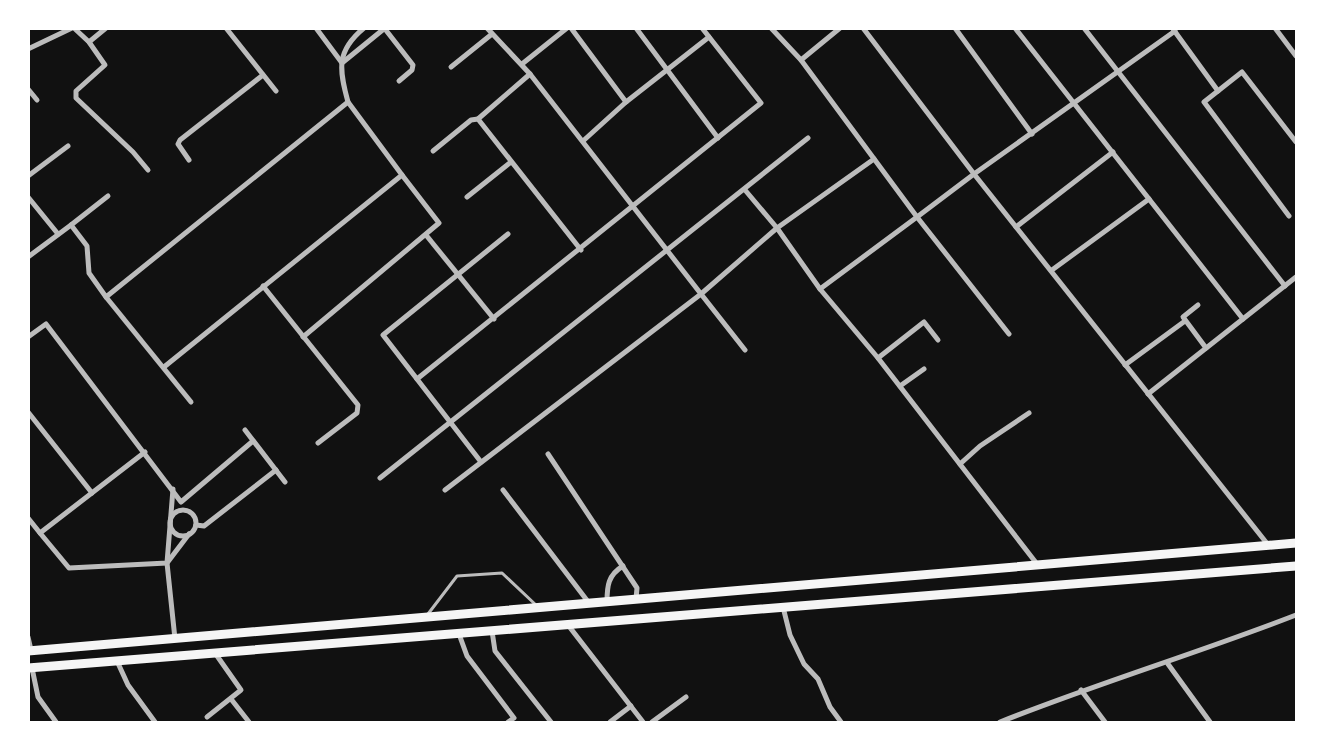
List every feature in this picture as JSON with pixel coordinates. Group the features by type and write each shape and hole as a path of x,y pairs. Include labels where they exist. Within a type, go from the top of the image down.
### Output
{"main road":[{"path":"30,650 1296,543"},
{"path":"30,668 1296,566"}],"street":[{"path":"28,49 73,28 89,42 105,65 76,91 76,98 134,152 148,170"},
{"path":"89,42 106,28"},
{"path":"226,28 276,91"},
{"path":"316,28 342,63"},
{"path":"303,336 437,226 439,220 402,175 348,102 342,81 342,63 348,41 364,28"},
{"path":"487,28 531,74 745,350"},
{"path":"522,64 569,28 626,102"},
{"path":"636,28 718,138"},
{"path":"417,380 761,103 702,28"},
{"path":"771,28 801,60 917,217 1009,334"},
{"path":"801,60 840,28"},
{"path":"863,28 974,174 1269,546"},
{"path":"955,28 1032,134"},
{"path":"1015,28 1243,319"},
{"path":"1084,28 1285,286"},
{"path":"1275,28 1296,56"},
{"path":"342,63 385,29 412,65 412,70 399,81"},
{"path":"820,290 974,174 1074,105 1174,30 1218,91"},
{"path":"451,68 492,34"},
{"path":"583,141 626,102 709,37"},
{"path":"1289,216 1204,102 1242,72 1296,142"},
{"path":"433,151 471,120 478,119 531,74"},
{"path":"189,160 178,144 180,140 263,75"},
{"path":"28,89 37,100"},
{"path":"106,297 348,102"},
{"path":"478,119 581,250"},
{"path":"380,478 808,138"},
{"path":"28,176 68,146"},
{"path":"1017,226 1113,153"},
{"path":"445,490 701,294 777,228 874,159"},
{"path":"467,197 512,162"},
{"path":"164,367 402,175"},
{"path":"745,190 777,228 820,290 878,358 1037,564"},
{"path":"28,257 108,196"},
{"path":"28,197 58,234"},
{"path":"1052,270 1149,199"},
{"path":"71,225 87,246 88,273 191,402"},
{"path":"481,462 384,334 508,234"},
{"path":"426,235 494,319"},
{"path":"1148,394 1296,278"},
{"path":"263,286 358,409 318,442"},
{"path":"1198,305 1183,317 1206,348"},
{"path":"1125,365 1185,321"},
{"path":"878,358 924,322 938,340"},
{"path":"28,337 46,324 194,516 196,525"},
{"path":"900,386 924,369"},
{"path":"28,412 92,494"},
{"path":"960,464 980,446 1029,413"},
{"path":"245,430 285,482"},
{"path":"181,502 253,441"},
{"path":"40,533 145,452"},
{"path":"548,454 637,588 636,600"},
{"path":"196,525 204,526 276,471"},
{"path":"172,489 166,563 175,639"},
{"path":"503,490 590,604"},
{"path":"170,522 176,512 188,511"},
{"path":"28,518 69,568 166,563 196,525"},
{"path":"170,522 176,534 189,534"},
{"path":"606,603 607,584 614,572 623,566"},
{"path":"783,607 790,635 799,654 818,679 841,723"},
{"path":"1000,723 1081,690 1168,664 1296,615"},
{"path":"568,625 643,723"},
{"path":"492,631 495,651 551,723"},
{"path":"459,634 467,656 514,718 508,723"},
{"path":"28,637 30,650"},
{"path":"207,717 241,690 215,653"},
{"path":"117,662 128,686 155,723"},
{"path":"1168,664 1210,723"},
{"path":"30,668 38,697 56,723"},
{"path":"1081,690 1105,723"},
{"path":"652,723 686,697"},
{"path":"231,699 249,723"},
{"path":"610,723 631,706"},
{"path":"1017,716 1022,723"}],"lane":[{"path":"425,618 457,576 502,573 540,608"}]}
